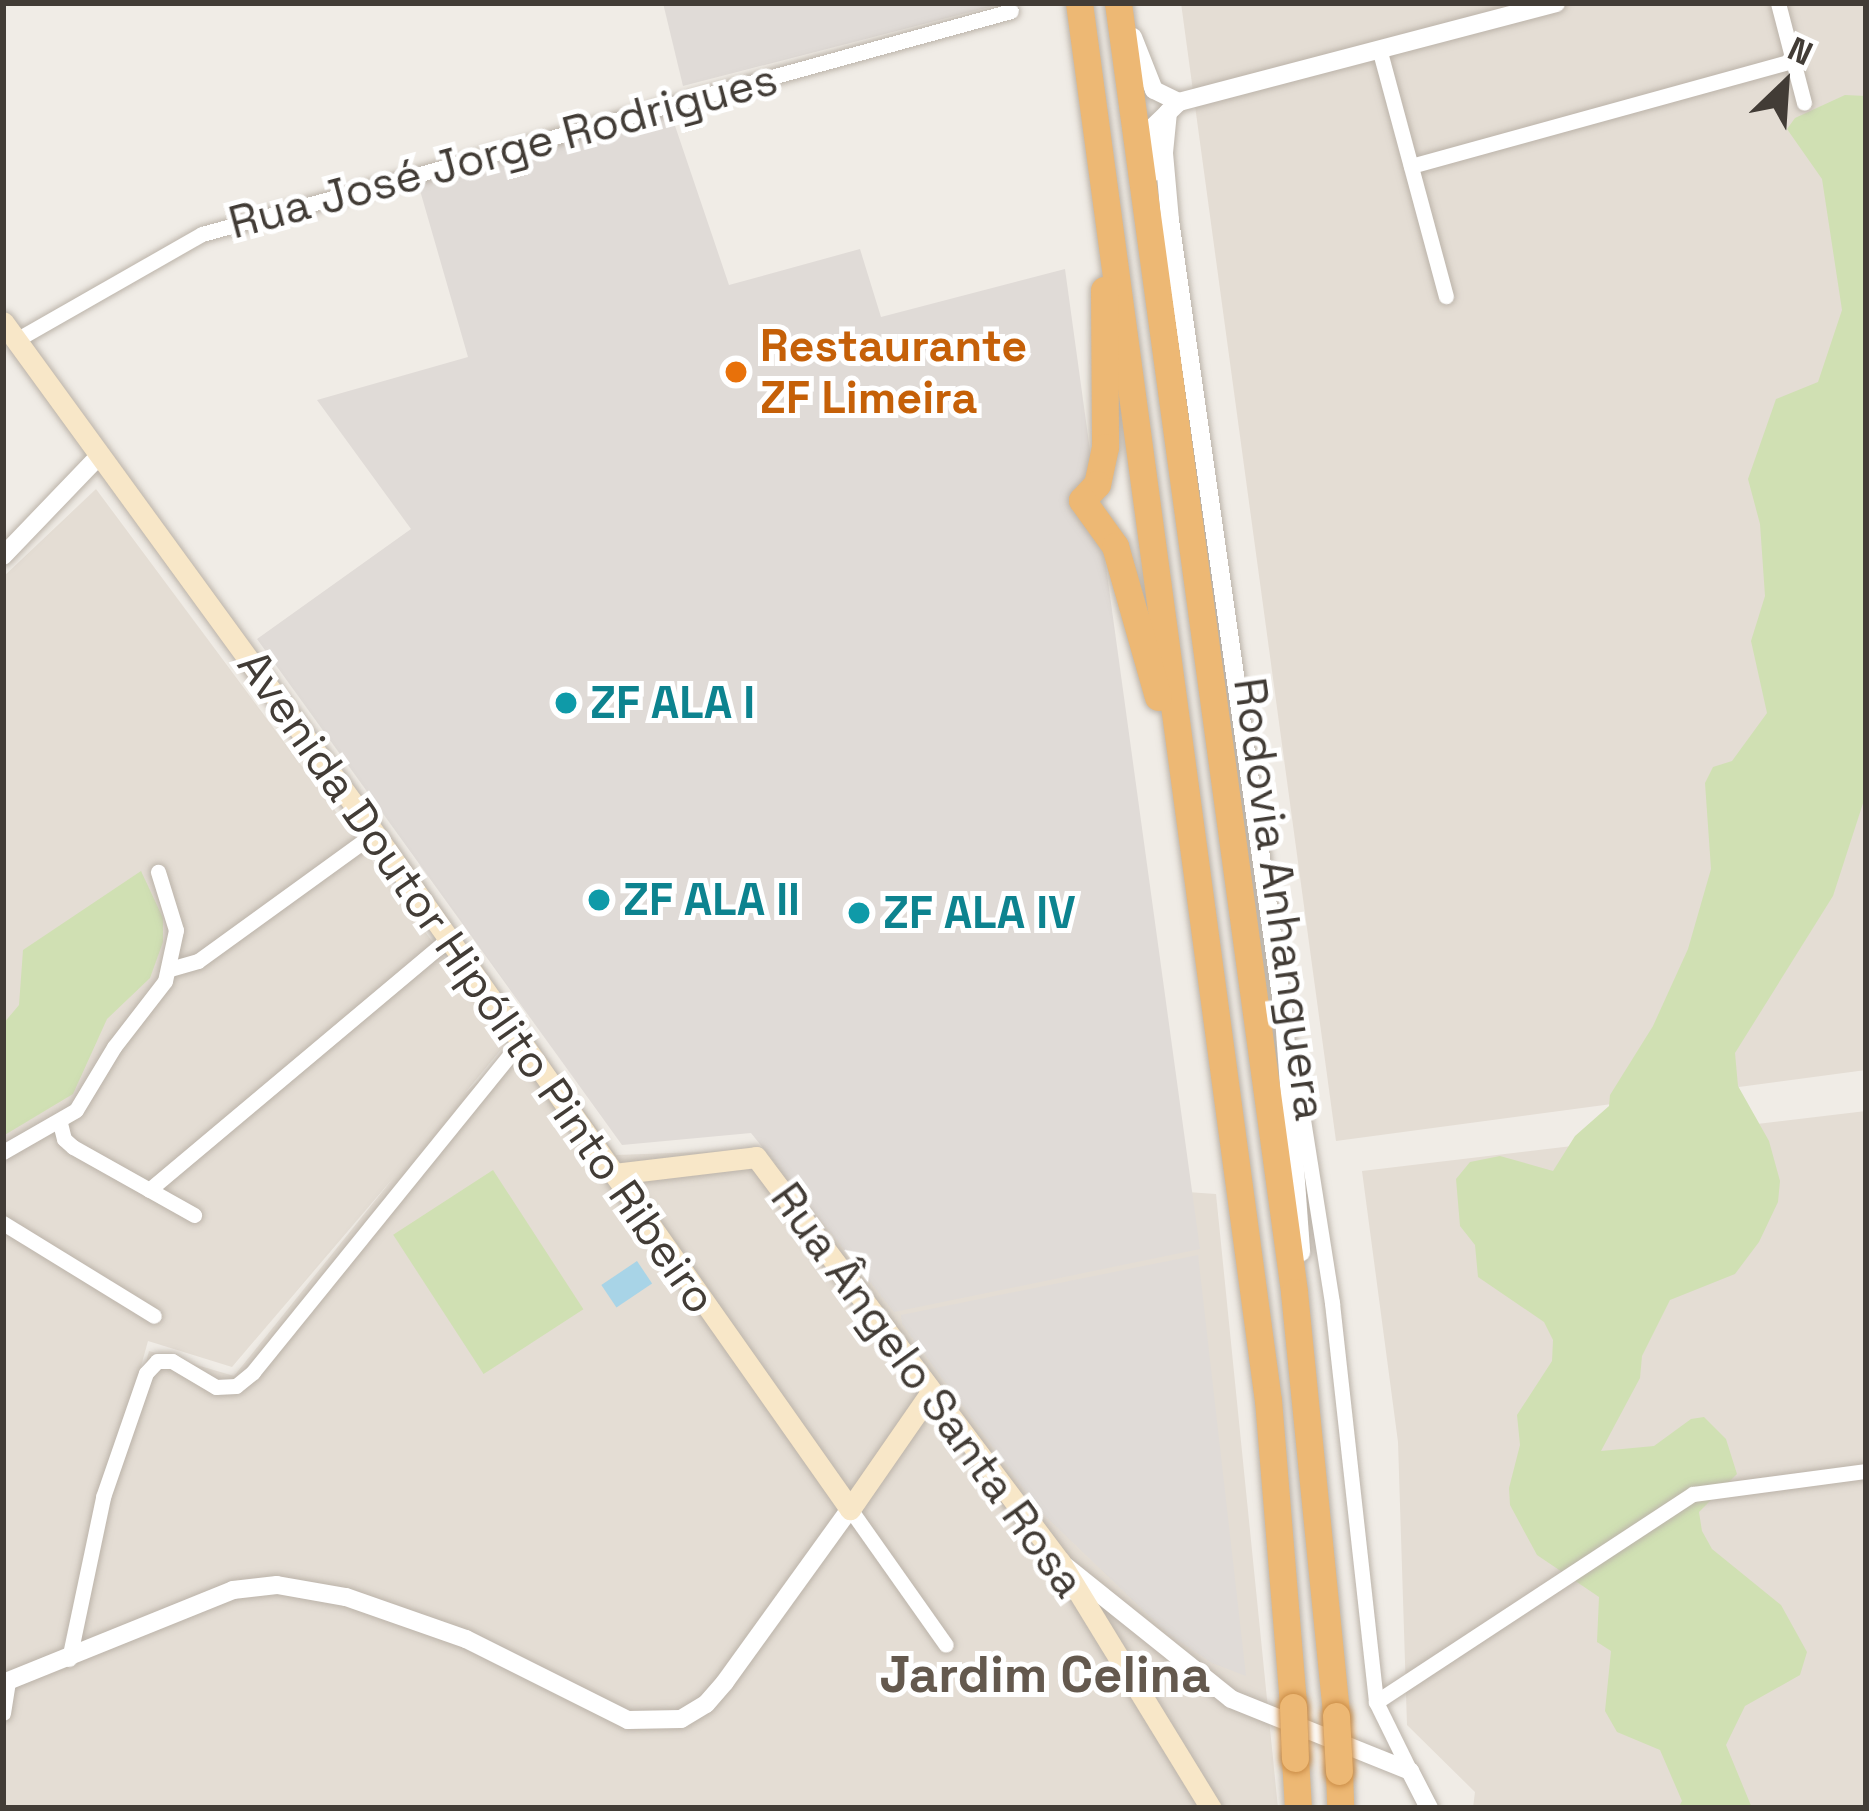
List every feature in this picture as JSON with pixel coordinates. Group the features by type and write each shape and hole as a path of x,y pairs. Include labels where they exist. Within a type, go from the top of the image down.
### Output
{"highway":[{"name":"Rodovia Anhanguera","path":"1078,3 1268,1400 1298,1808"},
{"name":"Rodovia Anhanguera","path":"1120,3 1294,1292 1336,1717 1340,1808"},
{"path":"1106,202 1105,447 1097,484 1082,500 1115,546 1132,596 1190,822"}],"main road":[{"name":"Avenida Doutor Hipólito Pinto Ribeiro","path":"9,332 375,833 850,1509"},
{"name":"Rua Ângelo Santa Rosa","path":"614,1174 756,1157 929,1395 1060,1562 1211,1808"},
{"path":"850,1509 929,1395"}],"street":[{"path":"1120,3 1142,71 1154,90 1174,107"},
{"path":"1778,3 1804,103"},
{"path":"1154,272 1160,237 1151,133 1174,107 1548,4"},
{"name":"Rua José Jorge Rodrigues","path":"9,332 202,234 1011,11"},
{"path":"1380,52 1446,296"},
{"path":"1411,166 1793,61"},
{"path":"1174,107 1170,220 1284,1018 1301,1266 1294,1292"},
{"path":"3,556 99,456"},
{"path":"170,969 198,961 375,833"},
{"path":"3,1152 60,1123 90,1094 114,1047 158,993 170,969 175,918 158,872"},
{"path":"149,1190 449,938"},
{"path":"1284,1018 1297,1067 1331,1303 1376,1702 1429,1808"},
{"path":"69,1659 103,1497 146,1373 157,1361 172,1360 216,1388 236,1386 253,1372 521,1041"},
{"path":"60,1123 64,1138 74,1147 194,1215"},
{"path":"3,1223 154,1316"},
{"path":"1376,1702 1694,1494 1866,1471"},
{"path":"3,1713 6,1682 233,1590 277,1585 346,1597 466,1639 628,1720 681,1719 706,1704 725,1682 850,1509"},
{"name":"Avenida Doutor Hipólito Pinto Ribeiro","path":"850,1509 946,1645"},
{"path":"1060,1562 1231,1699 1410,1771"}],"shaded area":[{"path":"663,3 1005,3 683,86"},
{"path":"1181,3 1866,3 1866,1070 1336,1141"},
{"path":"670,111 729,285 860,249 881,317 1065,269 1200,1249 894,1312 751,1133 622,1145 257,639 411,529 317,400 468,357 417,180"},
{"path":"96,489 507,1042 465,1093 528,1034 616,1155 759,1150 769,1163 1216,1194 1278,1808 3,1808 3,1676 29,1665 3,1673 3,577","holes":["394,1177 234,1376 149,1351 67,1653 61,1654 148,1341 232,1367"]},
{"path":"1866,1111 1866,1808 1473,1808 1475,1792 1407,1725 1398,1442 1362,1171"},
{"path":"1198,1255 1246,1676 1212,1663 1167,1633 1041,1512 902,1324 901,1315"}],"green space":[{"path":"1845,95 1866,96 1866,794 1833,896 1735,1053 1738,1086 1769,1141 1780,1181 1778,1202 1759,1242 1735,1274 1670,1300 1642,1356 1640,1378 1601,1451 1654,1446 1691,1419 1704,1417 1726,1439 1737,1474 1699,1512 1702,1531 1712,1549 1781,1605 1807,1652 1800,1675 1745,1706 1726,1745 1752,1808 1678,1808 1682,1801 1660,1750 1617,1732 1605,1711 1611,1651 1597,1642 1599,1597 1537,1555 1510,1505 1509,1488 1520,1445 1517,1415 1552,1361 1553,1340 1544,1322 1478,1277 1475,1245 1460,1226 1456,1179 1470,1162 1500,1156 1553,1171 1575,1136 1609,1106 1610,1095 1653,1026 1688,949 1711,869 1705,783 1713,767 1732,761 1767,713 1751,641 1765,596 1760,524 1748,479 1776,399 1818,382 1842,310 1822,179 1787,129 1795,118"},
{"path":"141,871 163,918 163,942 150,978 107,1019 73,1094 3,1136 3,1024 19,1005 23,950"},
{"path":"493,1170 583,1309 484,1374 393,1235"}],"water":[{"path":"637,1261 652,1283 616,1307 601,1285"}],"place":[{"name":"Restaurante ZF Limeira","path":"736,372"},
{"name":"ZF ALA I","path":"566,703"},
{"name":"ZF ALA II","path":"599,900"},
{"name":"ZF ALA IV","path":"859,913"}],"district":[{"name":"Jardim Celina","path":"1045,1675"}]}
